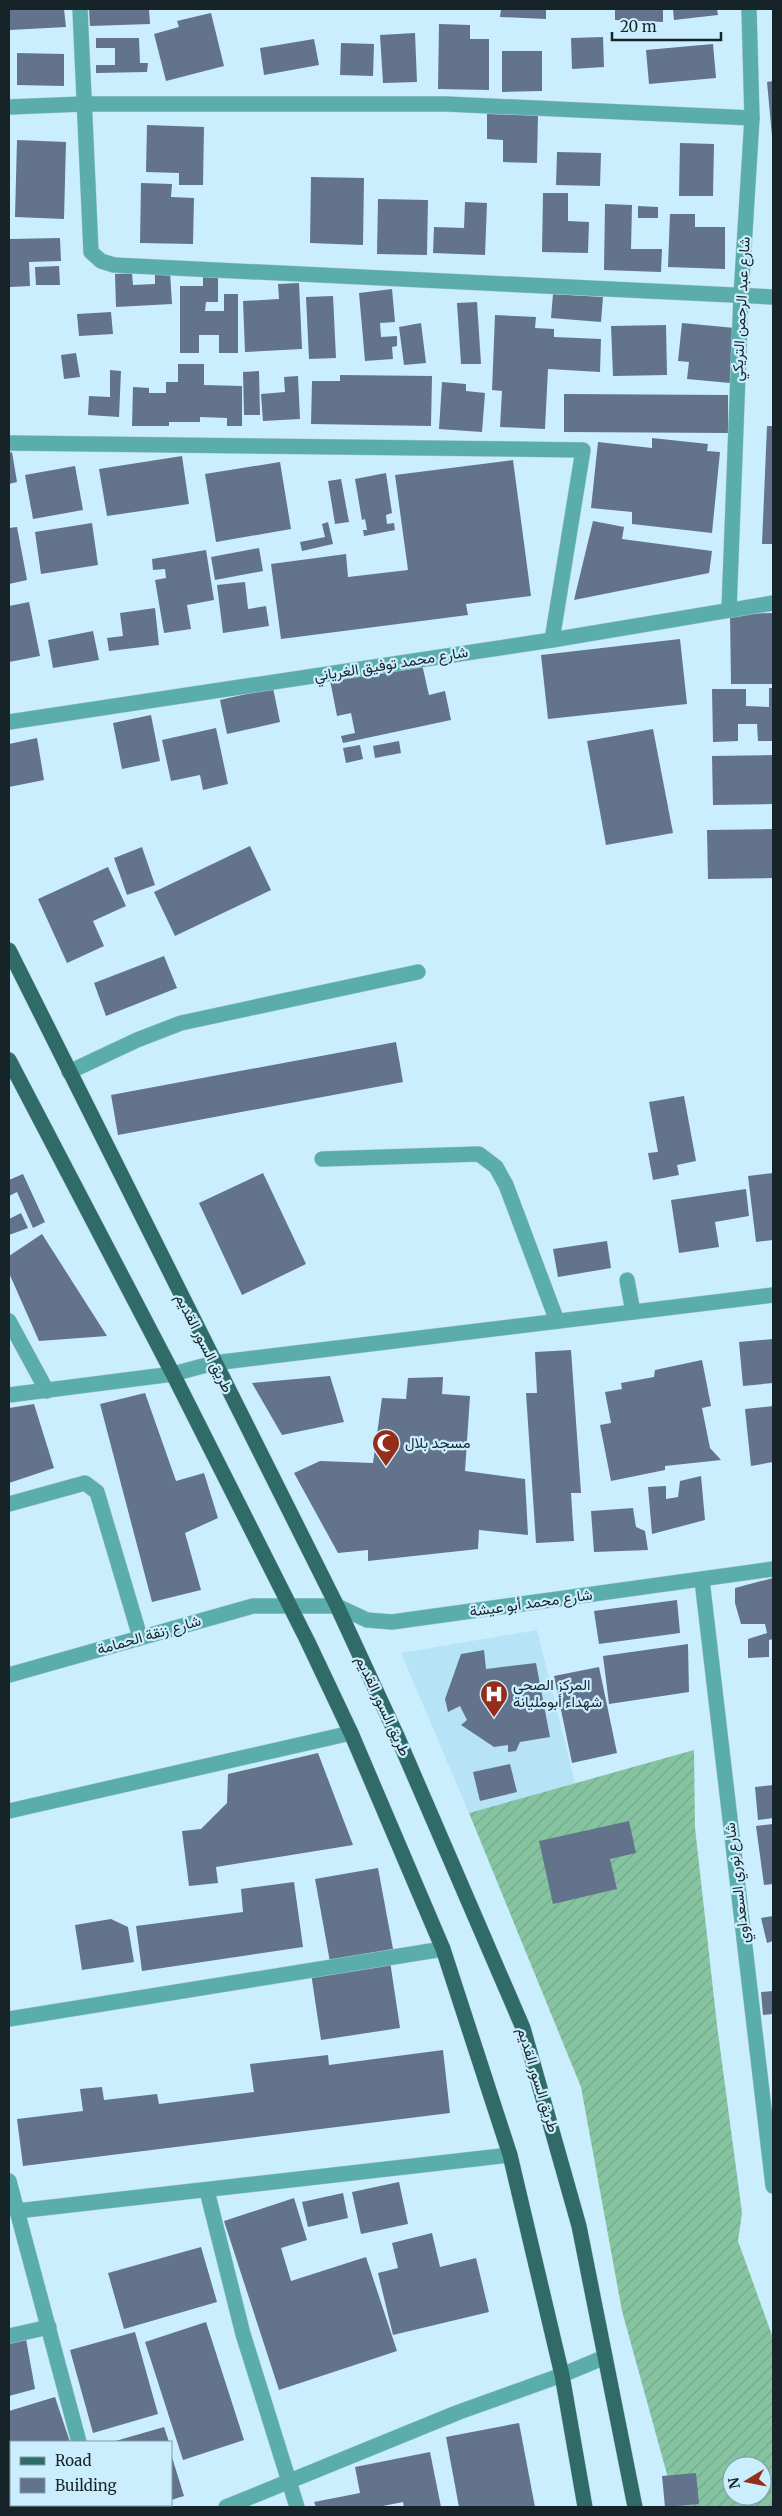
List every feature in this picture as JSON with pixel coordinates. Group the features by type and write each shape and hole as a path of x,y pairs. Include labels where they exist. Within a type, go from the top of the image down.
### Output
{"main road":[{"name":"طريق السور القديم","path":"9,950 337,1606 397,1736 523,2028 579,2226 635,2507"},
{"path":"9,1060 173,1374 290,1605 351,1733 443,1949 510,2154 562,2375 585,2507"}],"street":[{"path":"80,9 91,252 102,261 114,265 773,297"},
{"name":"شارع عبد الرحمن التريكي","path":"730,610 741,296 752,118 749,9"},
{"path":"9,107 83,104 446,104 752,118"},
{"path":"9,443 583,450 552,640"},
{"name":"شارع محمد توفيق الغرياني","path":"9,722 552,640 773,603"},
{"path":"69,1072 136,1040 181,1023 418,972"},
{"path":"322,1159 479,1154 496,1168 506,1185 557,1321"},
{"path":"627,1280 633,1312"},
{"path":"9,1395 47,1392 173,1374 214,1363 773,1295"},
{"path":"9,1321 47,1392"},
{"path":"9,1504 86,1483 97,1492 140,1637"},
{"name":"شارع محمد أبو عيشة","path":"290,1605 337,1606 367,1620 392,1622 773,1569"},
{"name":"شارع نوري السعداوي","path":"702,1580 773,2186"},
{"name":"شارع زنقة الحمامة","path":"9,1675 253,1606 290,1605"},
{"path":"9,1811 351,1733"},
{"path":"9,2019 443,1949"},
{"path":"17,2211 207,2191 510,2154"},
{"path":"9,2181 79,2441"},
{"path":"207,2191 243,2334 297,2507"},
{"path":"9,2336 49,2327"},
{"path":"226,2507 460,2412 562,2375 605,2357"}],"shaded area":[{"name":"المركز الصحي شهداء أبومليانة","path":"537,1630 575,1783 469,1813 401,1653"}],"green space":[{"path":"694,1750 695,1828 717,2025 742,2213 738,2241 773,2338 773,2507 676,2507 622,2311 581,2087 469,1813"}],"building":[{"path":"9,9 64,9 66,27 10,30"},
{"path":"89,9 149,9 150,24 90,26"},
{"path":"501,9 546,9 546,19 500,17"},
{"path":"615,9 663,9 663,22 615,20"},
{"path":"673,9 717,9 718,15 674,20"},
{"path":"211,13 224,66 166,81 154,34 179,27 177,21"},
{"path":"439,24 470,25 470,39 489,39 489,90 438,89"},
{"path":"415,33 417,82 383,83 380,35"},
{"path":"603,37 604,67 572,69 571,38"},
{"path":"96,38 139,38 140,63 148,63 147,72 96,73 96,65 115,65 115,48 96,48"},
{"path":"314,39 319,65 264,75 260,48"},
{"path":"341,43 374,44 373,76 340,75"},
{"path":"713,44 716,78 649,84 646,50"},
{"path":"502,51 542,51 542,91 502,92"},
{"path":"17,53 64,54 64,86 17,85"},
{"path":"773,81 773,136 772,136 767,82"},
{"path":"487,114 538,115 537,163 503,162 503,140 487,139"},
{"path":"147,125 204,127 203,185 179,185 179,173 146,172"},
{"path":"17,140 66,142 64,219 15,217"},
{"path":"680,143 714,144 713,196 679,196"},
{"path":"557,152 601,153 600,186 556,185"},
{"path":"311,177 364,178 363,245 310,243"},
{"path":"141,183 172,184 171,197 194,198 193,244 140,243"},
{"path":"543,193 568,193 568,221 589,222 588,253 542,252"},
{"path":"378,199 428,200 427,255 377,254"},
{"path":"465,202 487,203 485,255 433,253 434,227 464,228"},
{"path":"605,204 632,205 631,249 662,249 661,272 604,270"},
{"path":"638,206 658,207 658,218 638,218"},
{"path":"670,214 695,214 695,227 725,227 725,269 668,267"},
{"path":"60,238 61,261 29,262 30,286 10,287 9,239"},
{"path":"59,266 60,285 36,285 35,267"},
{"path":"155,272 170,272 172,304 116,307 115,274 132,273 133,285 155,284"},
{"path":"203,274 218,274 218,302 206,302 205,311 224,311 224,294 238,294 238,353 219,353 219,335 199,335 199,353 180,353 180,286 203,286"},
{"path":"299,283 302,349 245,352 243,301 279,299 278,284"},
{"path":"392,289 395,322 380,323 381,337 397,336 397,346 392,347 393,359 365,361 359,293"},
{"path":"553,294 603,297 601,322 551,318"},
{"path":"333,296 336,358 309,359 306,297"},
{"path":"477,302 481,364 461,364 457,303"},
{"path":"111,312 113,334 79,336 77,314"},
{"path":"495,315 536,317 535,328 554,329 554,337 601,339 600,372 548,369 545,429 500,427 502,391 492,390"},
{"path":"421,323 426,363 404,365 399,327"},
{"path":"682,323 735,328 730,383 687,379 689,362 678,361"},
{"path":"666,325 667,375 613,376 611,326"},
{"path":"76,353 80,377 64,379 61,355"},
{"path":"178,364 204,364 204,385 242,386 242,426 227,426 227,418 200,417 200,422 169,422 169,426 132,426 133,387 149,388 149,393 166,393 166,382 178,382"},
{"path":"110,370 121,371 119,417 88,415 89,396 110,397"},
{"path":"259,371 260,415 244,415 243,372"},
{"path":"340,375 432,376 431,426 311,424 312,381 340,381"},
{"path":"298,376 300,419 263,421 261,394 285,392 284,377"},
{"path":"442,382 466,384 466,391 485,393 482,432 439,429"},
{"path":"564,394 728,395 728,433 564,432"},
{"path":"767,426 773,426 773,544 762,544"},
{"path":"652,438 708,444 707,451 720,452 712,533 632,524 632,512 591,508 598,442 652,448"},
{"path":"12,452 17,482 9,484 9,453"},
{"path":"182,456 189,504 107,516 99,469"},
{"path":"513,460 531,596 466,604 468,615 281,639 271,564 346,554 348,577 408,570 395,475"},
{"path":"280,462 291,529 216,542 205,474"},
{"path":"75,466 83,510 33,519 25,475"},
{"path":"386,473 392,513 386,515 387,524 394,523 395,530 364,536 363,530 367,530 365,519 362,520 355,479"},
{"path":"341,479 349,522 335,524 328,481"},
{"path":"593,521 624,527 622,539 712,551 709,573 574,600"},
{"path":"328,522 333,544 302,551 300,542 325,537 322,524"},
{"path":"92,523 98,565 41,574 35,532"},
{"path":"17,527 27,580 9,584 9,528"},
{"path":"259,548 263,571 215,580 211,557"},
{"path":"206,550 214,600 187,605 191,629 164,633 155,580 166,578 165,569 153,570 152,559"},
{"path":"245,582 248,609 266,606 269,626 223,633 217,585"},
{"path":"29,602 40,656 9,662 9,606"},
{"path":"155,608 159,645 109,651 107,638 123,636 120,613"},
{"path":"773,613 773,684 731,684 730,614"},
{"path":"93,631 99,660 53,668 48,640"},
{"path":"680,639 687,704 548,719 541,655"},
{"path":"421,660 429,695 445,691 451,720 343,743 341,736 355,733 351,713 337,716 330,680"},
{"path":"273,688 280,722 227,734 220,700"},
{"path":"769,688 773,688 773,741 758,741 757,724 738,724 738,741 713,742 712,689 746,689 746,706 769,707"},
{"path":"151,715 160,761 122,769 113,723"},
{"path":"216,728 228,784 203,790 200,775 171,781 162,740"},
{"path":"653,729 673,833 606,845 587,741"},
{"path":"37,738 44,780 9,787 9,744"},
{"path":"399,741 401,753 375,758 373,746"},
{"path":"360,745 363,759 346,763 343,748"},
{"path":"773,755 773,804 713,805 712,756"},
{"path":"773,829 773,878 708,879 707,830"},
{"path":"250,846 271,890 175,936 154,892"},
{"path":"142,847 155,885 127,895 114,858"},
{"path":"108,867 126,906 93,921 104,946 67,963 38,899"},
{"path":"164,956 177,988 106,1016 94,983"},
{"path":"396,1042 403,1082 118,1135 111,1095"},
{"path":"684,1096 696,1161 677,1165 679,1175 653,1180 648,1153 658,1152 649,1102"},
{"path":"263,1173 306,1264 242,1295 199,1203"},
{"path":"773,1173 773,1240 756,1242 748,1176"},
{"path":"23,1174 45,1222 33,1228 17,1192 9,1196 9,1180"},
{"path":"746,1189 749,1216 715,1222 719,1247 679,1253 671,1200"},
{"path":"21,1213 28,1228 9,1235 9,1219"},
{"path":"42,1234 107,1336 39,1341 9,1273 9,1256"},
{"path":"607,1241 611,1268 558,1277 553,1249"},
{"path":"773,1339 773,1383 743,1386 739,1342"},
{"path":"571,1350 581,1493 571,1493 574,1541 536,1543 526,1393 537,1393 535,1352"},
{"path":"702,1360 711,1406 702,1408 710,1448 721,1460 665,1466 665,1470 611,1481 600,1425 611,1423 605,1392 622,1389 621,1383 654,1377 655,1370"},
{"path":"330,1376 344,1422 282,1435 252,1383"},
{"name":"مسجد بلال","path":"443,1377 442,1394 470,1396 465,1471 525,1479 528,1535 479,1530 478,1549 368,1561 368,1550 338,1553 294,1473 320,1461 373,1463 382,1398 406,1399 408,1378"},
{"path":"145,1393 176,1481 204,1473 218,1518 185,1533 201,1590 152,1602 100,1404"},
{"path":"34,1404 54,1468 9,1483 9,1408"},
{"path":"773,1406 773,1462 751,1466 745,1409"},
{"path":"701,1476 705,1520 652,1534 648,1487 666,1486 666,1499 678,1497 680,1481"},
{"path":"633,1508 636,1527 645,1531 648,1550 594,1552 591,1511"},
{"path":"773,1578 773,1639 769,1640 769,1657 748,1658 748,1639 767,1633 765,1624 741,1624 735,1603 735,1588"},
{"path":"677,1600 680,1633 599,1644 594,1611"},
{"path":"688,1644 689,1692 609,1704 603,1656"},
{"path":"484,1650 486,1669 536,1663 550,1737 520,1742 516,1751 508,1752 508,1745 494,1747 461,1725 467,1720 460,1706 448,1712 445,1699 461,1654"},
{"path":"599,1667 617,1753 572,1763 554,1676"},
{"path":"318,1753 353,1845 216,1867 218,1883 189,1886 182,1831 201,1829 227,1803 228,1774"},
{"path":"510,1764 517,1792 480,1801 473,1772"},
{"path":"773,1785 773,1818 758,1820 755,1787"},
{"path":"629,1821 636,1853 610,1859 617,1889 553,1904 539,1841"},
{"path":"773,1824 773,1884 764,1885 756,1826"},
{"path":"378,1868 393,1949 330,1962 315,1879"},
{"path":"294,1882 303,1947 142,1971 136,1926 243,1912 241,1889"},
{"path":"773,1916 773,1941 767,1943 761,1918"},
{"path":"111,1919 128,1927 134,1962 82,1970 75,1925"},
{"path":"390,1961 400,2028 321,2040 311,1973"},
{"path":"773,1991 773,2014 763,2015 761,1992"},
{"path":"443,2050 450,2113 23,2166 17,2119 83,2111 80,2089 102,2087 104,2100 157,2094 159,2104 254,2092 250,2064 328,2055 329,2065"},
{"path":"399,2182 408,2224 361,2234 352,2192"},
{"path":"343,2193 348,2218 308,2227 302,2202"},
{"path":"294,2198 307,2240 281,2248 291,2281 366,2257 397,2351 279,2390 224,2221"},
{"path":"432,2233 440,2267 476,2258 489,2312 393,2335 378,2273 398,2268 392,2243"},
{"path":"201,2247 217,2302 124,2329 108,2273"},
{"path":"206,2322 244,2440 183,2460 145,2342"},
{"path":"135,2332 158,2414 93,2433 70,2350"},
{"path":"26,2339 35,2389 9,2396 9,2343"},
{"path":"55,2397 70,2441 10,2441 10,2488 9,2485 9,2411"},
{"path":"519,2423 535,2507 459,2507 446,2437"},
{"path":"164,2427 169,2441 115,2441"},
{"path":"430,2452 441,2507 404,2507 403,2502 378,2507 316,2507 314,2502 360,2493 355,2467"},
{"path":"172,2457 184,2496 172,2500"},
{"path":"696,2473 699,2504 665,2507 662,2476"},
{"path":"16,2506 91,2507 16,2507"}],"place":[{"name":"مسجد بلال","path":"386,1467"},
{"name":"المركز الصحي شهداء أبومليانة","path":"494,1718"}]}
